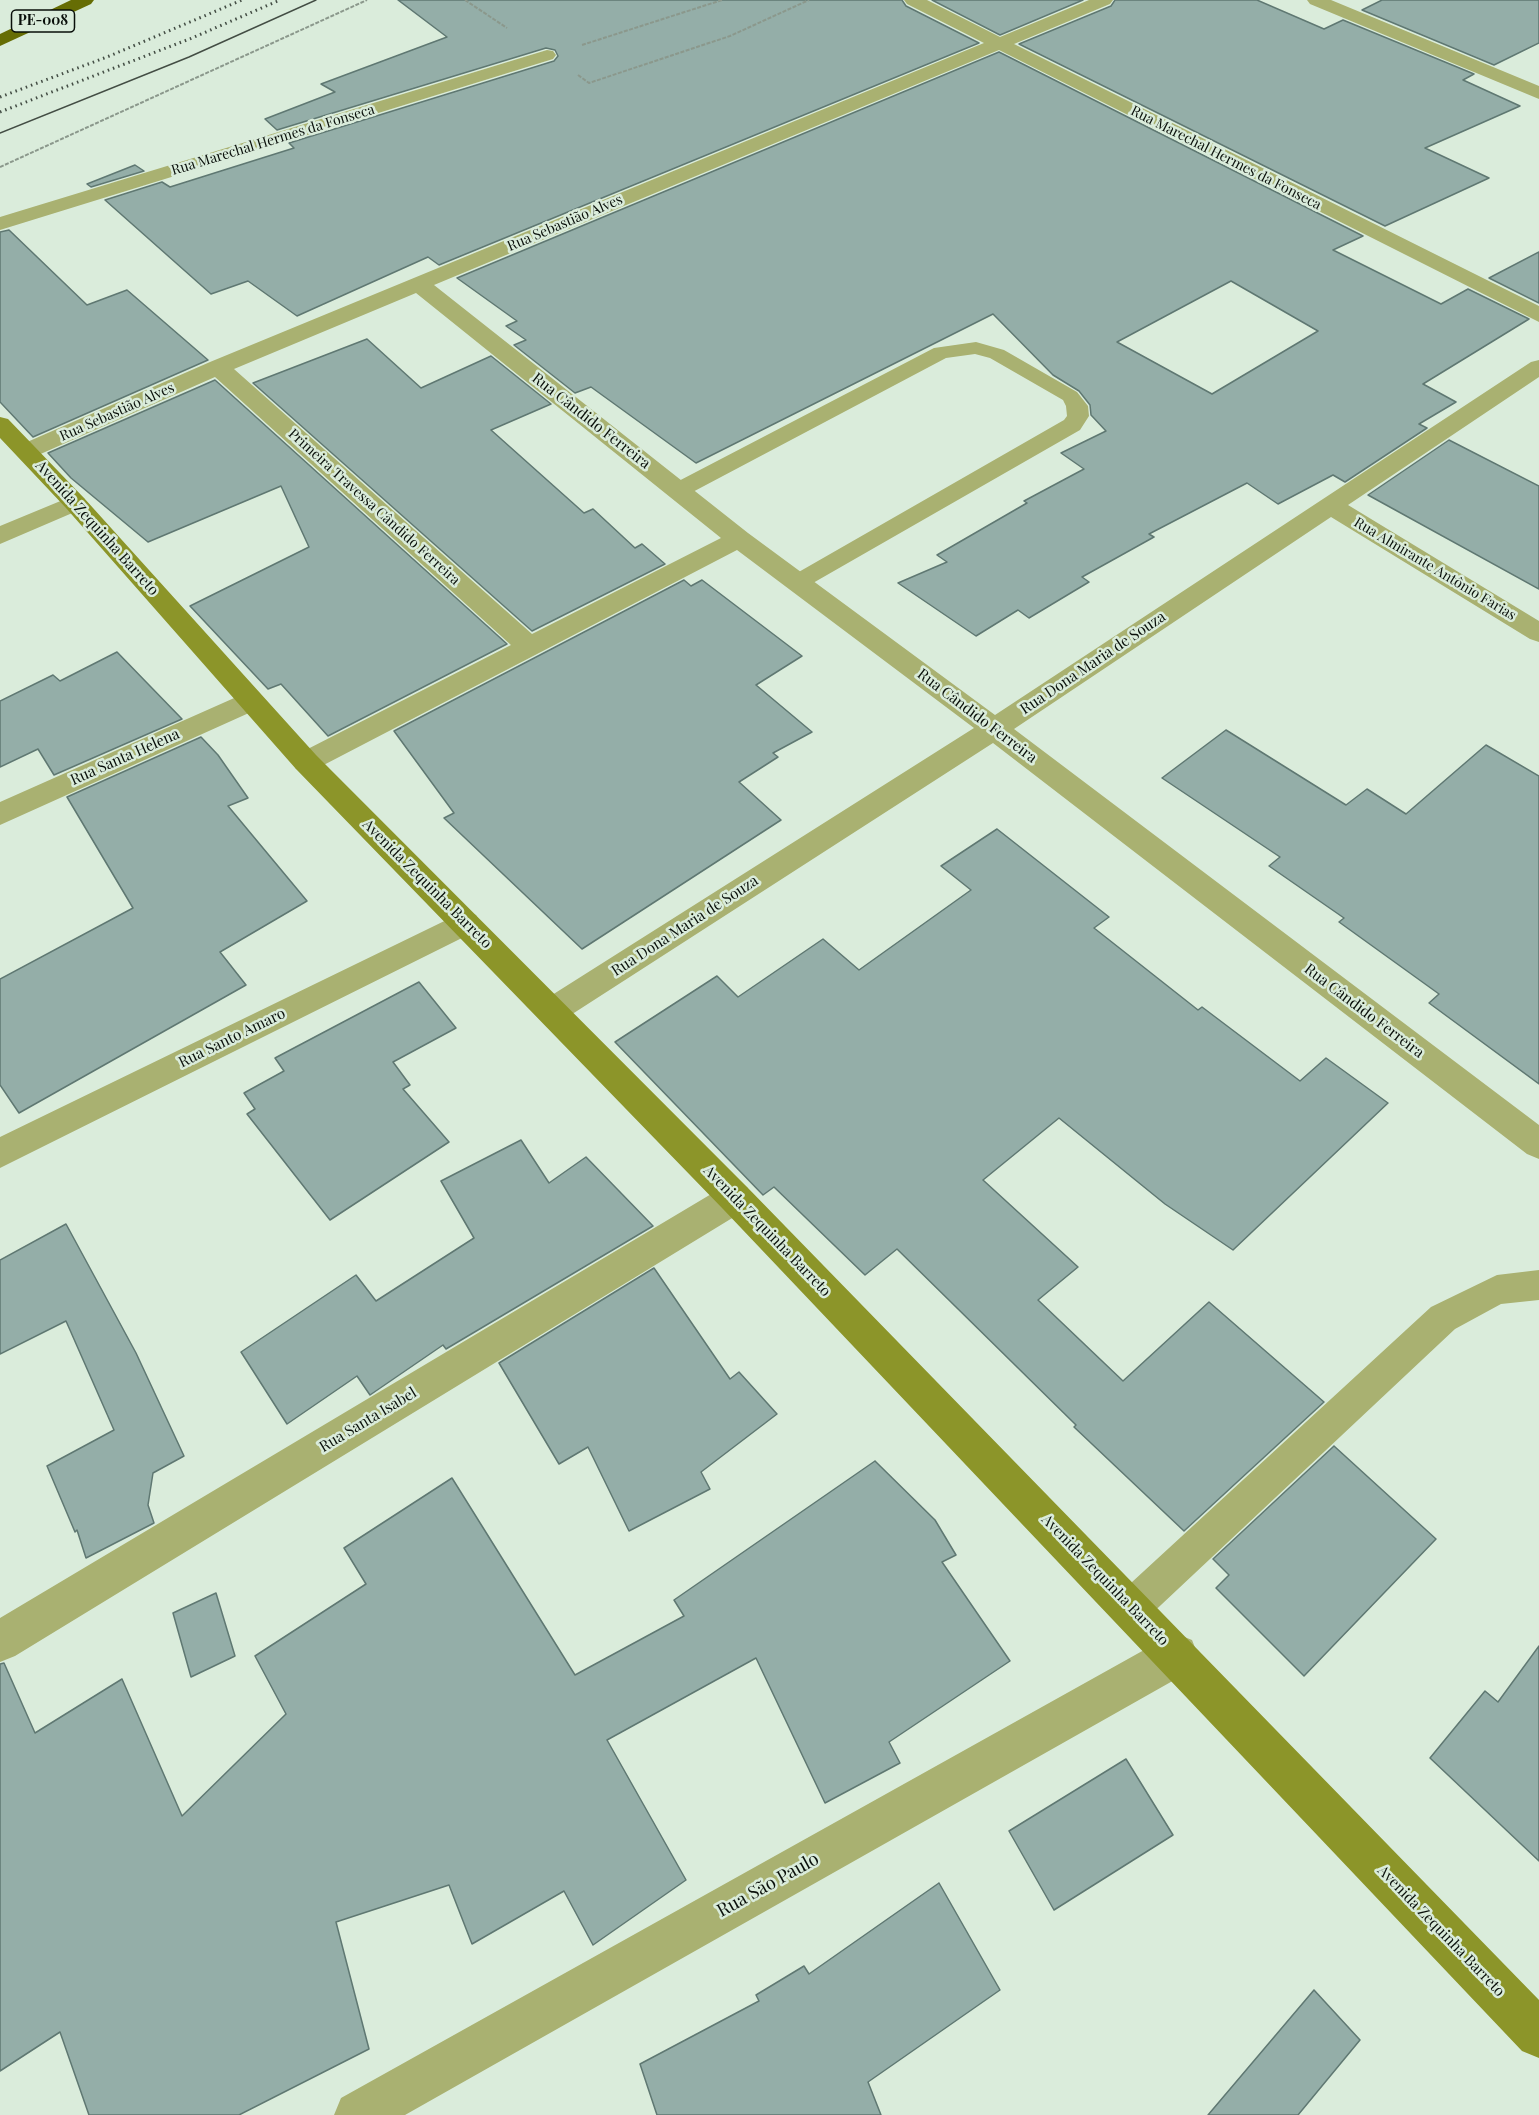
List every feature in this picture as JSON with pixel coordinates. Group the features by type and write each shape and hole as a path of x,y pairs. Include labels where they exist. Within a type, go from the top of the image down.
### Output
{"highway":[{"name":"PE-008","path":"0,41 85,0"}],"main road":[{"name":"Avenida Zequinha Barreto","path":"0,424 75,503 306,762 735,1198 1132,1607 1539,2034"}],"street":[{"name":"Rua Marechal Hermes da Fonseca","path":"913,0 1539,315"},
{"name":"Rua Sebastião Alves","path":"27,451 218,367 1104,0"},
{"path":"1316,0 1539,93"},
{"name":"Rua Marechal Hermes da Fonseca","path":"0,224 547,56"},
{"name":"Rua Cândido Ferreira","path":"419,284 739,539 994,729 1539,1144"},
{"name":"Primeira Travessa Cândido Ferreira","path":"218,367 531,647"},
{"name":"Rua Dona Maria de Souza","path":"552,1011 994,729 1539,367"},
{"path":"0,536 75,503"},
{"name":"Rua Almirante Antônio Farias","path":"1331,506 1539,633"},
{"path":"306,762 739,539"},
{"name":"Rua Santa Helena","path":"0,814 250,700"},
{"name":"Rua Santo Amaro","path":"0,1153 465,923"},
{"name":"Rua Santa Isabel","path":"0,1641 735,1198"},
{"name":"Rua São Paulo","path":"358,2115 1177,1655"}],"lane":[{"path":"679,490 941,352 976,348 997,354 1070,396 1077,406 1078,416 1072,425 798,582"},
{"path":"1132,1607 1443,1318 1497,1290 1539,1286"}],"path":[{"path":"0,167 366,0"},
{"path":"547,56 722,0"},
{"path":"547,56 590,83 730,36 809,0"}],"building":[{"path":"398,0 902,0 906,6 979,43 439,265 428,257 297,316 248,281 211,294 105,200 162,182 170,187 294,148 289,143 554,61 558,56 555,50 546,48 277,130 265,119 335,92 321,84 447,37"},
{"path":"932,0 1083,0 1000,35"},
{"path":"1115,0 1257,0 1324,29 1343,20 1474,74 1463,80 1520,106 1425,148 1489,178 1385,226 1019,44 1111,6"},
{"path":"1382,0 1539,0 1539,43 1494,65 1362,10"},
{"path":"999,52 1363,236 1333,250 1441,304 1468,289 1529,319 1423,384 1456,402 1419,424 1427,428 1345,482 1333,475 1278,504 1247,483 1149,534 1154,537 1082,577 1089,582 1029,618 1018,610 976,636 898,583 947,562 937,555 1027,503 1024,501 1084,469 1061,453 1106,431 1091,415 1090,405 1079,391 1053,375 993,314 696,463 591,387 575,393 514,345 526,340 506,326 517,321 457,278","holes":["1231,281 1318,331 1212,394 1117,342"]},
{"path":"135,165 144,171 91,187 87,184"},
{"path":"9,230 87,305 127,290 208,360 33,437 0,402 0,232"},
{"path":"1539,252 1539,303 1489,278"},
{"path":"367,339 421,388 491,356 551,404 491,430 584,513 593,509 635,548 642,544 665,564 532,631 253,383"},
{"path":"215,380 507,644 328,736 281,684 268,689 190,606 309,547 281,486 148,542 71,478 48,453"},
{"path":"1449,440 1539,486 1539,589 1368,495"},
{"path":"684,580 691,586 702,580 802,656 756,685 812,732 773,753 778,757 739,782 781,820 582,949 444,818 454,813 394,731"},
{"path":"117,652 182,719 54,775 38,749 0,767 0,701 53,675 60,681"},
{"path":"1226,730 1346,805 1367,789 1406,814 1486,745 1539,776 1539,1084 1429,1003 1439,994 1339,922 1344,918 1269,866 1280,857 1162,778"},
{"path":"201,737 218,755 248,798 228,806 307,901 220,952 246,985 19,1113 0,1085 0,979 133,908 67,797"},
{"path":"997,829 1109,917 1094,928 1198,1010 1202,1007 1300,1081 1326,1058 1388,1103 1233,1250 1165,1204 1059,1118 983,1180 1078,1267 1038,1300 1123,1381 1209,1302 1324,1402 1184,1531 1074,1427 1076,1425 897,1249 865,1275 774,1187 763,1195 615,1042 717,976 738,997 823,939 859,970 971,890 941,866"},
{"path":"419,982 456,1028 393,1062 410,1085 403,1089 449,1142 330,1220 247,1114 255,1109 244,1093 284,1071 275,1058"},
{"path":"521,1140 549,1183 586,1157 653,1226 446,1349 443,1345 370,1395 357,1376 287,1424 241,1352 356,1275 376,1301 474,1238 441,1181"},
{"path":"66,1224 136,1353 184,1456 153,1473 148,1505 154,1523 86,1558 77,1530 75,1532 47,1466 114,1430 66,1321 0,1354 0,1260"},
{"path":"654,1268 730,1379 739,1372 777,1414 701,1472 710,1489 629,1531 588,1447 559,1464 499,1363"},
{"path":"1334,1446 1436,1539 1304,1676 1216,1588 1229,1575 1213,1559"},
{"path":"875,1461 935,1520 956,1555 942,1562 1010,1661 889,1742 900,1763 825,1803 756,1658 607,1740 686,1880 593,1945 564,1891 472,1944 449,1885 336,1922 369,2049 239,2115 89,2115 60,2032 0,2071 0,1664 4,1663 35,1733 122,1679 182,1816 286,1714 255,1656 366,1584 344,1548 452,1478 575,1675 684,1616 674,1600"},
{"path":"216,1593 235,1656 191,1677 173,1613"},
{"path":"1539,1646 1539,1861 1430,1758 1485,1691 1498,1702"},
{"path":"1126,1759 1173,1835 1054,1910 1009,1831"},
{"path":"939,1883 1000,1990 868,2082 881,2115 657,2115 640,2064 759,2001 756,1995 804,1966 809,1974"},
{"path":"1314,1990 1360,2040 1298,2115 1208,2115"}],"tram line":[{"path":"0,133 189,57 316,0"}],"railway":[{"path":"0,97 107,57 242,0"},
{"path":"0,112 192,38 280,0"}]}
